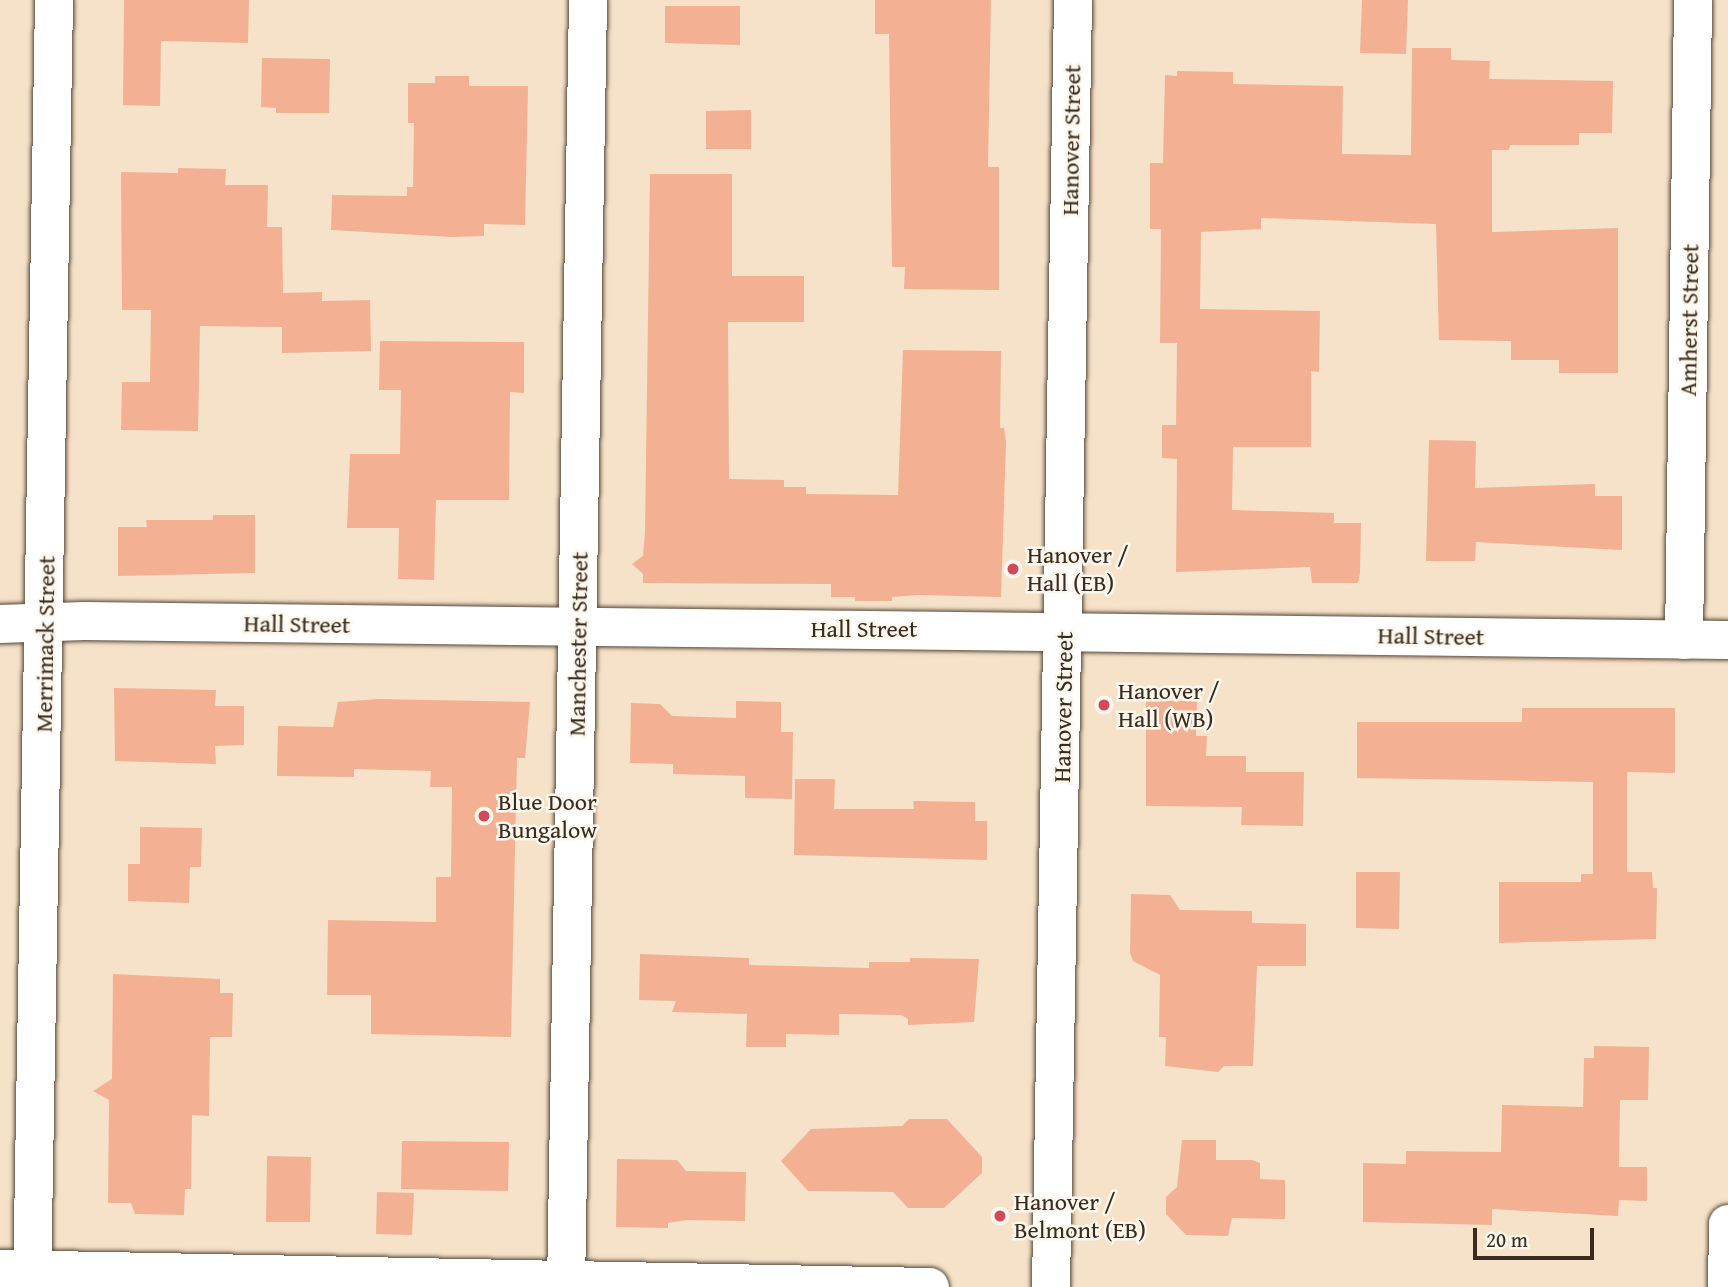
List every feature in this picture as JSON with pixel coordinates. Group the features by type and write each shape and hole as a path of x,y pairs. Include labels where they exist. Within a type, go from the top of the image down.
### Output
{"street":[{"name":"Merrimack Street","path":"22,1275 45,622 54,0"},
{"name":"Manchester Street","path":"566,1283 588,0"},
{"name":"Hanover Street","path":"1051,1287 1065,630 1073,0"},
{"name":"Amherst Street","path":"1684,640 1693,0"},
{"name":"Hall Street","path":"0,624 45,622 1065,630 1728,640"},
{"path":"1727,1287 1728,1224"},
{"path":"22,1275 930,1287"}],"building":[{"path":"124,0 249,0 248,43 161,41 160,106 123,105"},
{"path":"875,0 991,0 988,167 999,167 999,290 904,289 905,267 892,267 889,34 875,34"},
{"path":"1362,0 1408,0 1406,54 1360,53"},
{"path":"665,6 740,6 740,45 665,43"},
{"path":"1412,48 1451,48 1451,60 1490,61 1489,79 1613,81 1612,133 1579,133 1579,145 1510,145 1509,150 1492,150 1492,232 1618,228 1618,373 1559,373 1559,360 1511,360 1511,341 1439,340 1436,224 1261,218 1261,229 1201,232 1200,309 1320,311 1319,372 1311,371 1311,447 1233,447 1232,510 1334,513 1334,523 1361,523 1360,573 1358,583 1312,583 1310,567 1176,572 1177,459 1162,458 1162,425 1176,425 1177,343 1160,343 1161,229 1150,229 1150,163 1163,163 1165,75 1177,76 1177,71 1233,72 1233,84 1343,86 1342,154 1411,155"},
{"path":"262,58 330,59 329,113 276,113 276,108 261,107"},
{"path":"435,76 469,76 469,86 528,86 525,225 484,224 484,236 452,237 331,230 332,195 407,196 407,187 413,187 414,123 408,123 408,83 435,83"},
{"path":"751,110 751,149 706,149 706,111"},
{"path":"178,168 226,169 225,185 268,185 267,227 282,227 283,293 322,292 322,301 370,300 371,351 282,353 282,327 200,326 198,431 121,430 122,382 150,382 151,310 122,310 121,172 178,173"},
{"path":"650,174 732,174 732,276 804,276 804,322 728,322 729,479 784,480 784,487 806,487 806,494 898,495 903,350 1001,351 1000,428 1004,428 1006,443 1001,597 918,595 892,597 892,601 855,601 855,597 831,597 831,584 643,583 643,574 632,564 643,556 645,532"},
{"path":"380,341 524,342 524,393 510,392 509,500 436,500 434,580 398,579 399,528 347,528 350,454 400,454 401,390 379,390"},
{"path":"1429,440 1476,441 1475,488 1595,484 1595,496 1622,496 1622,550 1476,542 1475,561 1426,561"},
{"path":"213,515 255,515 255,573 118,576 118,527 147,527 146,520 213,520"},
{"path":"114,688 216,690 215,706 244,706 244,745 215,746 216,764 115,761"},
{"path":"379,699 530,702 525,758 517,758 511,1037 371,1034 371,995 327,995 328,920 436,922 436,877 451,877 452,787 430,787 431,771 354,769 354,777 277,776 278,726 333,727 338,702"},
{"path":"736,701 781,702 781,732 793,732 792,799 745,798 745,776 673,774 673,764 630,763 631,703 660,704 672,716 736,718"},
{"path":"1146,701 1197,701 1196,736 1207,736 1206,756 1246,756 1246,772 1304,772 1303,826 1241,825 1242,807 1146,806"},
{"path":"1522,708 1675,708 1675,773 1627,772 1627,872 1652,872 1653,888 1657,888 1656,939 1499,943 1499,882 1581,882 1581,874 1593,874 1593,782 1357,778 1357,722 1522,722"},
{"path":"795,779 835,779 834,809 914,809 913,801 975,802 975,821 987,821 987,860 794,855"},
{"path":"140,827 202,828 201,867 190,867 189,903 128,901 128,864 140,864"},
{"path":"1356,872 1400,872 1399,929 1356,928"},
{"path":"1131,894 1170,895 1180,910 1252,911 1252,923 1306,924 1306,966 1257,966 1253,1066 1224,1066 1218,1072 1165,1066 1166,1037 1159,1037 1160,975 1133,961 1130,953"},
{"path":"640,954 749,958 749,965 869,968 869,962 910,962 910,958 979,959 974,1022 908,1025 908,1019 901,1015 839,1014 839,1035 786,1034 786,1047 746,1047 747,1014 672,1012 676,1001 639,1000"},
{"path":"113,974 220,979 220,993 233,993 232,1037 210,1037 209,1116 192,1115 191,1189 185,1189 184,1215 135,1214 131,1203 108,1203 109,1100 93,1091 112,1079"},
{"path":"1594,1046 1649,1047 1648,1100 1620,1100 1619,1167 1647,1167 1647,1201 1619,1200 1618,1216 1492,1209 1492,1225 1363,1222 1363,1163 1406,1164 1406,1151 1501,1152 1502,1105 1583,1107 1584,1058 1594,1058"},
{"path":"909,1119 947,1119 982,1157 982,1173 944,1208 908,1208 893,1192 808,1191 781,1161 811,1129 902,1126"},
{"path":"1182,1140 1216,1140 1216,1160 1252,1160 1260,1163 1260,1179 1285,1180 1285,1219 1232,1218 1228,1236 1186,1235 1166,1214 1166,1197 1177,1187"},
{"path":"402,1141 509,1142 508,1191 401,1189"},
{"path":"267,1156 311,1157 310,1222 266,1222"},
{"path":"617,1159 677,1160 686,1171 746,1172 745,1221 687,1220 668,1223 668,1228 616,1227"},
{"path":"377,1192 414,1193 412,1235 376,1234"}],"place":[{"name":"Hanover / Hall (EB)","path":"1013,569"},
{"name":"Hanover / Hall (WB)","path":"1104,705"},
{"name":"Blue Door Bungalow","path":"484,816"},
{"name":"Hanover / Belmont (EB)","path":"1000,1216"}]}
